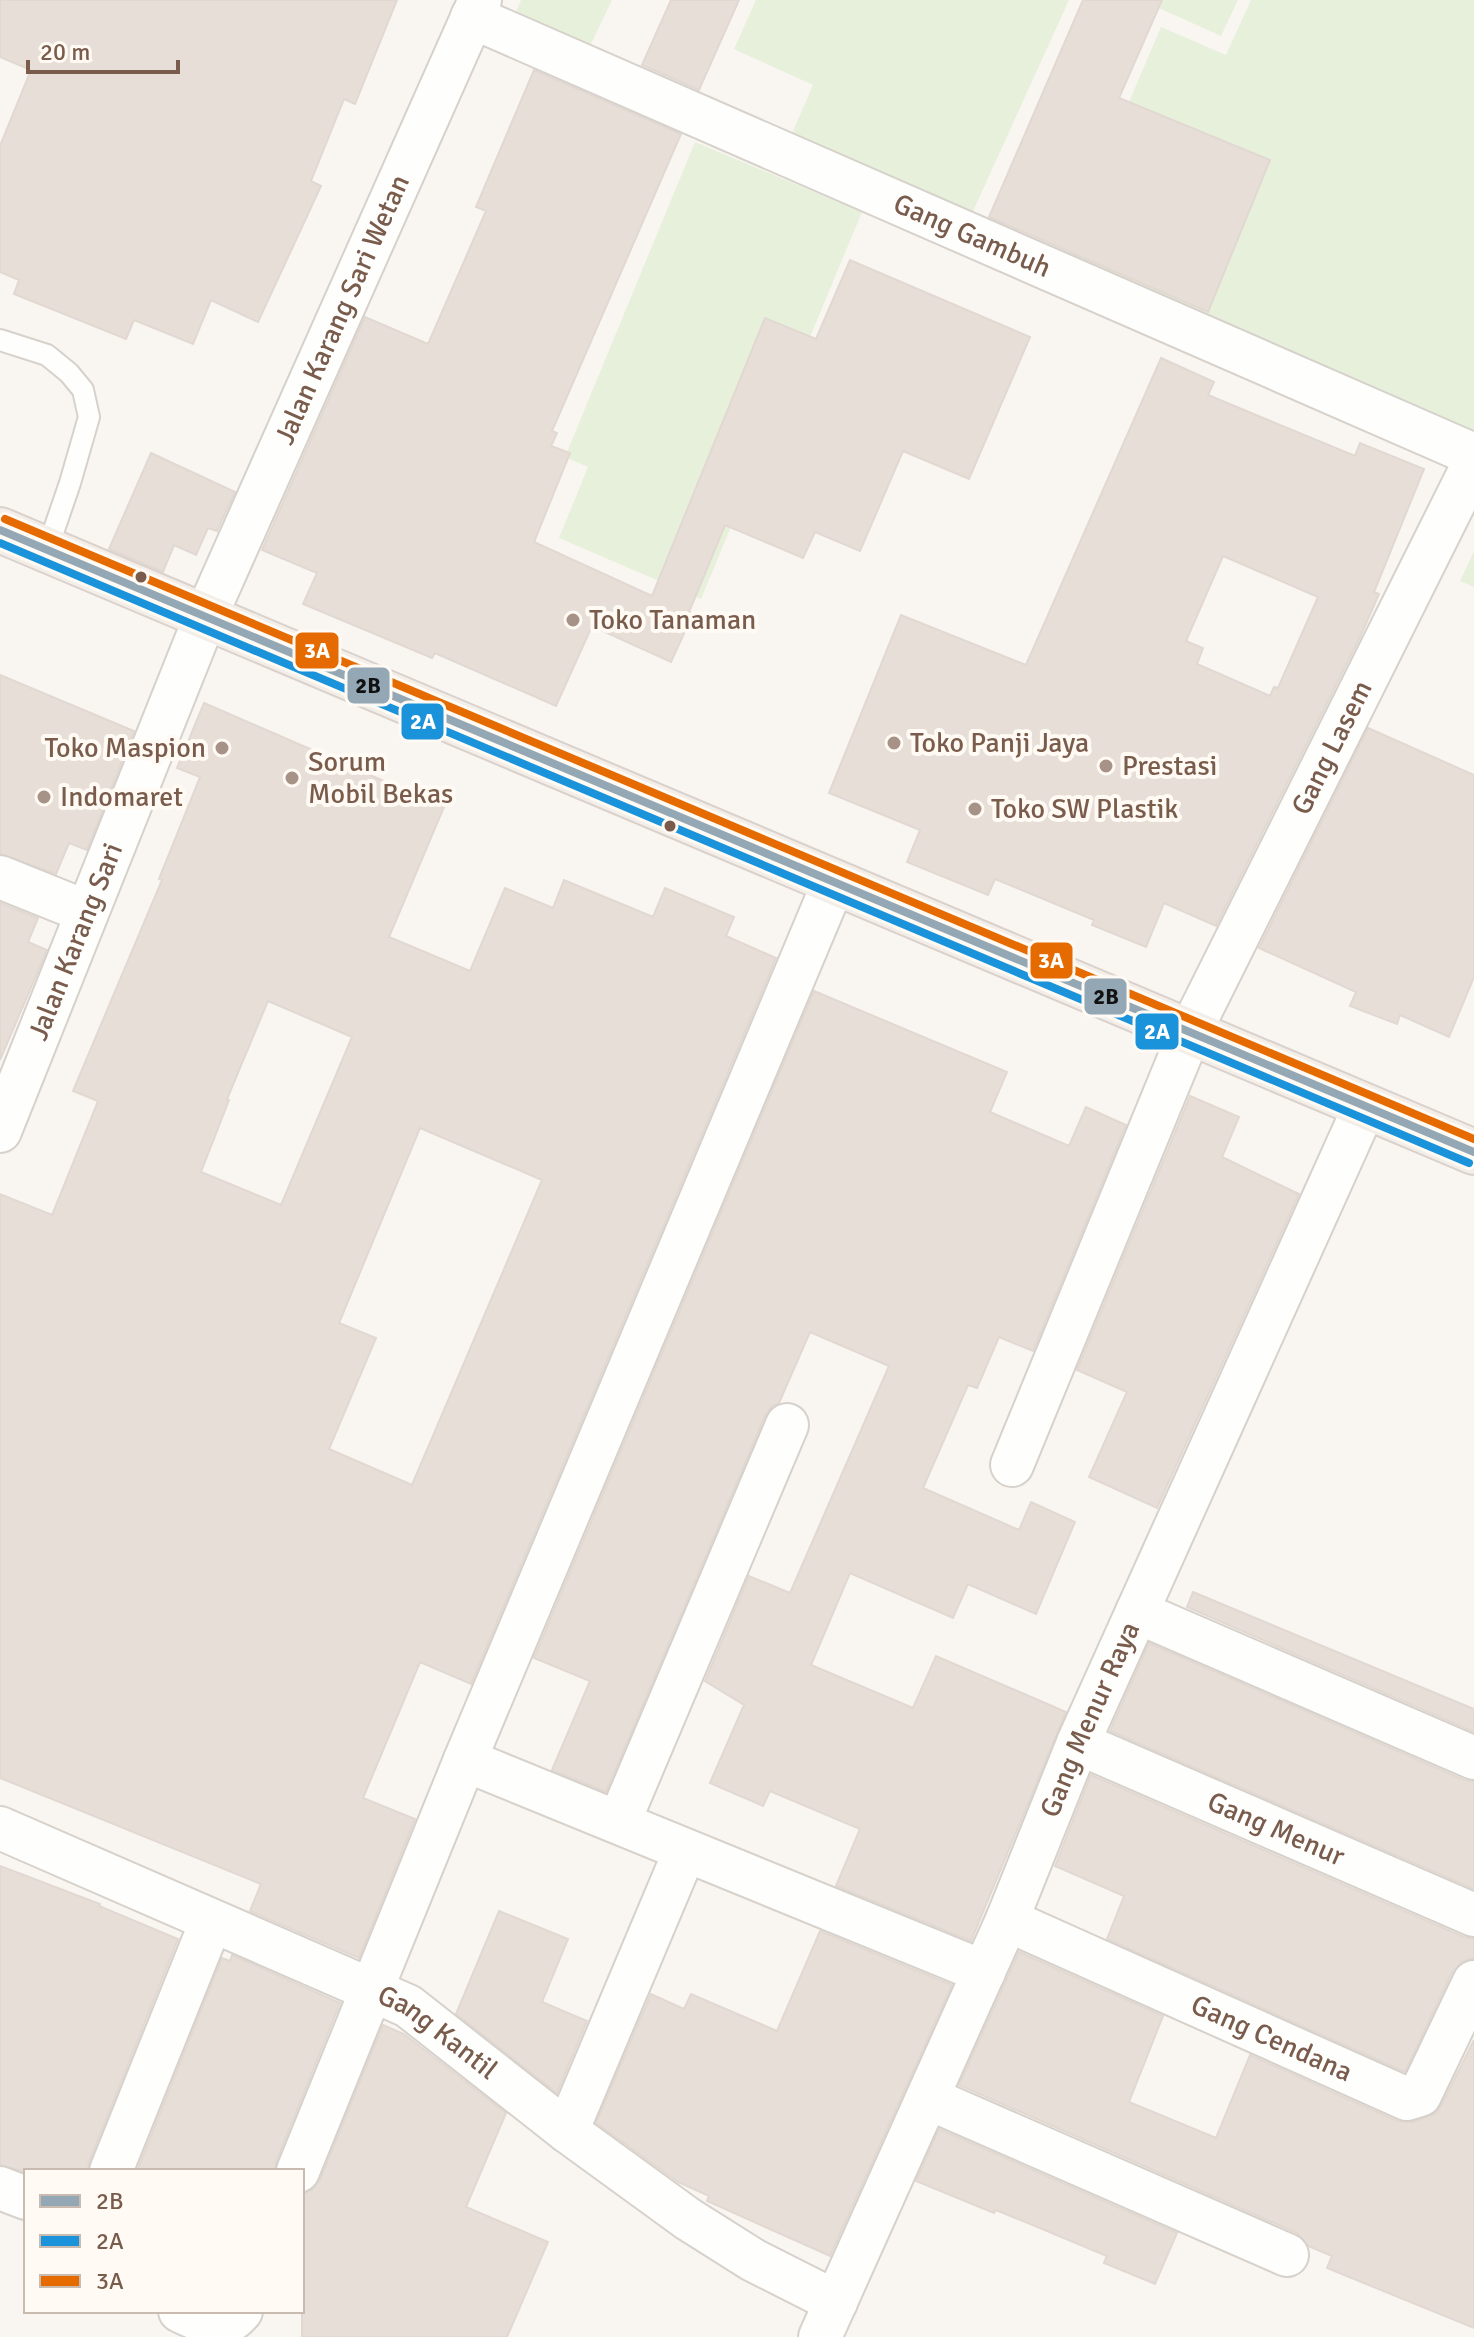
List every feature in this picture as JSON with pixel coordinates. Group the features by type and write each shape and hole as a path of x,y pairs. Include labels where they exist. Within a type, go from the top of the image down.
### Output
{"main road":[{"path":"0,530 1474,1152"}],"street":[{"name":"Gang Gambuh","path":"476,8 1474,455"},
{"name":"Jalan Karang Sari Wetan","path":"205,618 476,8"},
{"name":"Gang Lasem","path":"1012,1465 1190,1032 1474,463"},
{"name":"Jalan Karang Sari","path":"0,1131 205,618"},
{"path":"0,877 87,912"},
{"path":"299,2169 465,1760 834,882"},
{"name":"Gang Menur Raya","path":"828,2320 1007,1920 1078,1743 1365,1106"},
{"path":"619,1822 787,1425"},
{"path":"1137,1612 1474,1758"},
{"name":"Gang Menur","path":"1078,1743 1474,1915"},
{"path":"465,1760 984,1972"},
{"name":"Gang Kantil","path":"0,1828 408,2006 567,2131 688,2219 753,2260 828,2320"},
{"path":"567,2131 685,1851"},
{"name":"Gang Cendana","path":"1007,1920 1407,2099 1420,2095 1473,1988"},
{"path":"112,2169 211,1922"},
{"path":"928,2098 1287,2255"},
{"path":"0,2188 24,2197"},
{"path":"185,2313 216,2326 229,2323 239,2313"}],"lane":[{"path":"0,340 47,355 69,373 83,390 89,417 47,550"}],"green space":[{"path":"521,0 612,0 588,50 515,14"},
{"path":"756,0 1069,0 969,220 790,138 813,85 734,49"},
{"path":"1141,0 1238,0 1221,36"},
{"path":"1251,0 1474,0 1474,428 1469,439 1062,259 1161,27 1226,55"},
{"path":"695,142 862,212 701,599 559,538 588,467 565,457"},
{"path":"1474,551 1474,587 1460,581"}],"building":[{"path":"0,0 397,0 355,104 344,99 311,181 321,186 258,322 211,300 193,344 134,320 126,339 14,294 19,280 0,272 0,146 31,70 0,57"},
{"path":"671,0 739,0 699,90 642,65"},
{"path":"1083,0 1162,0 1119,98 1270,160 1208,312 989,217"},
{"path":"534,70 681,134 552,431 557,433 551,446 570,453 534,542 652,596 765,318 816,339 850,260 1030,337 969,479 903,451 860,551 815,532 803,558 725,525 689,612 693,614 671,662 592,626 556,706 435,653 432,658 303,604 317,573 262,550 365,317 428,344 486,211 476,207"},
{"path":"1161,358 1214,382 1208,395 1355,456 1360,443 1424,469 1374,592 1379,594 1361,635 1216,926 1164,903 1146,947 1092,925 1094,920 995,879 988,895 907,862 920,830 829,793 901,615 1026,665","holes":["1223,556 1318,597 1278,688 1274,687 1270,696 1197,664 1203,648 1186,641"]},
{"path":"151,453 235,492 217,531 208,528 196,555 174,545 163,572 109,549"},
{"name":"Indomaret","path":"0,675 134,731 87,850 69,843 56,874 0,854"},
{"path":"204,703 444,807 389,937 470,971 505,888 553,908 564,880 653,917 665,888 734,917 726,936 776,958 471,1684 420,1662 363,1798 415,1819 359,1958 250,1911 261,1884 0,1778 0,1194 52,1215 98,1101 73,1091 162,880 159,879 200,777 177,768","holes":["268,1001 352,1037 281,1205 201,1172 227,1099","420,1128 542,1180 412,1485 329,1449 376,1338 339,1323"]},
{"path":"1368,728 1474,775 1474,977 1449,1037 1400,1015 1397,1024 1350,1006 1356,992 1259,948"},
{"path":"0,903 38,918 28,942 47,950 0,1060"},
{"path":"814,991 1007,1072 990,1112 1069,1146 1086,1107 1126,1125 1033,1351 999,1337 977,1388 968,1385 923,1488 1019,1530 1031,1502 1075,1522 1036,1614 968,1584 953,1618 850,1573 811,1665 913,1708 936,1656 1066,1712 971,1941 836,1886 860,1829 770,1791 763,1806 710,1783 744,1705 705,1681 749,1576 790,1593 889,1366 810,1332 779,1403 772,1406 765,1416 606,1792 552,1770 590,1681 534,1658"},
{"path":"1190,1096 1239,1117 1222,1157 1299,1194 1157,1508 1089,1477 1127,1392 1077,1370"},
{"path":"1193,1592 1474,1709 1474,1732 1187,1607"},
{"path":"1149,1643 1474,1782 1474,1889 1110,1731"},
{"path":"1091,1775 1474,1939 1474,1958 1461,1962 1452,1972 1405,2072 1107,1939 1124,1896 1055,1866"},
{"path":"0,1866 100,1904 178,1939 88,2169 23,2171 0,2165"},
{"path":"499,1911 568,1939 542,2002 587,2021 557,2093 456,2014"},
{"path":"820,1931 952,1985 830,2256 707,2201 709,2196 678,2182 596,2123 651,1994 684,2009 691,1994 777,2031"},
{"path":"1019,1952 1163,2016 1129,2102 1216,2138 1250,2055 1397,2121 1413,2122 1435,2114 1441,2106 1474,2040 1474,2328 1327,2268 1332,2256 1308,2246 1297,2233 959,2085"},
{"path":"232,1955 340,2003 275,2169 138,2169 222,1958 230,1961"},
{"path":"383,2025 404,2034 506,2113 466,2207 548,2242 507,2337 302,2337 304,2194 320,2180"},
{"path":"939,2129 1177,2233 1155,2284 1104,2263 1107,2256 916,2181"}],"transit line":[{"name":"3A","path":"5,519 1474,1139"},
{"name":"2B","path":"0,530 1474,1152"},
{"name":"2A","path":"0,543 1469,1163"}],"place":[{"name":"Toko Tanaman","path":"573,620"},
{"name":"Toko Panji Jaya","path":"894,743"},
{"name":"Toko Maspion","path":"222,748"},
{"name":"Prestasi","path":"1106,766"},
{"name":"Sorum Mobil Bekas","path":"292,778"},
{"name":"Indomaret","path":"44,797"},
{"name":"Toko SW Plastik","path":"975,809"}]}
